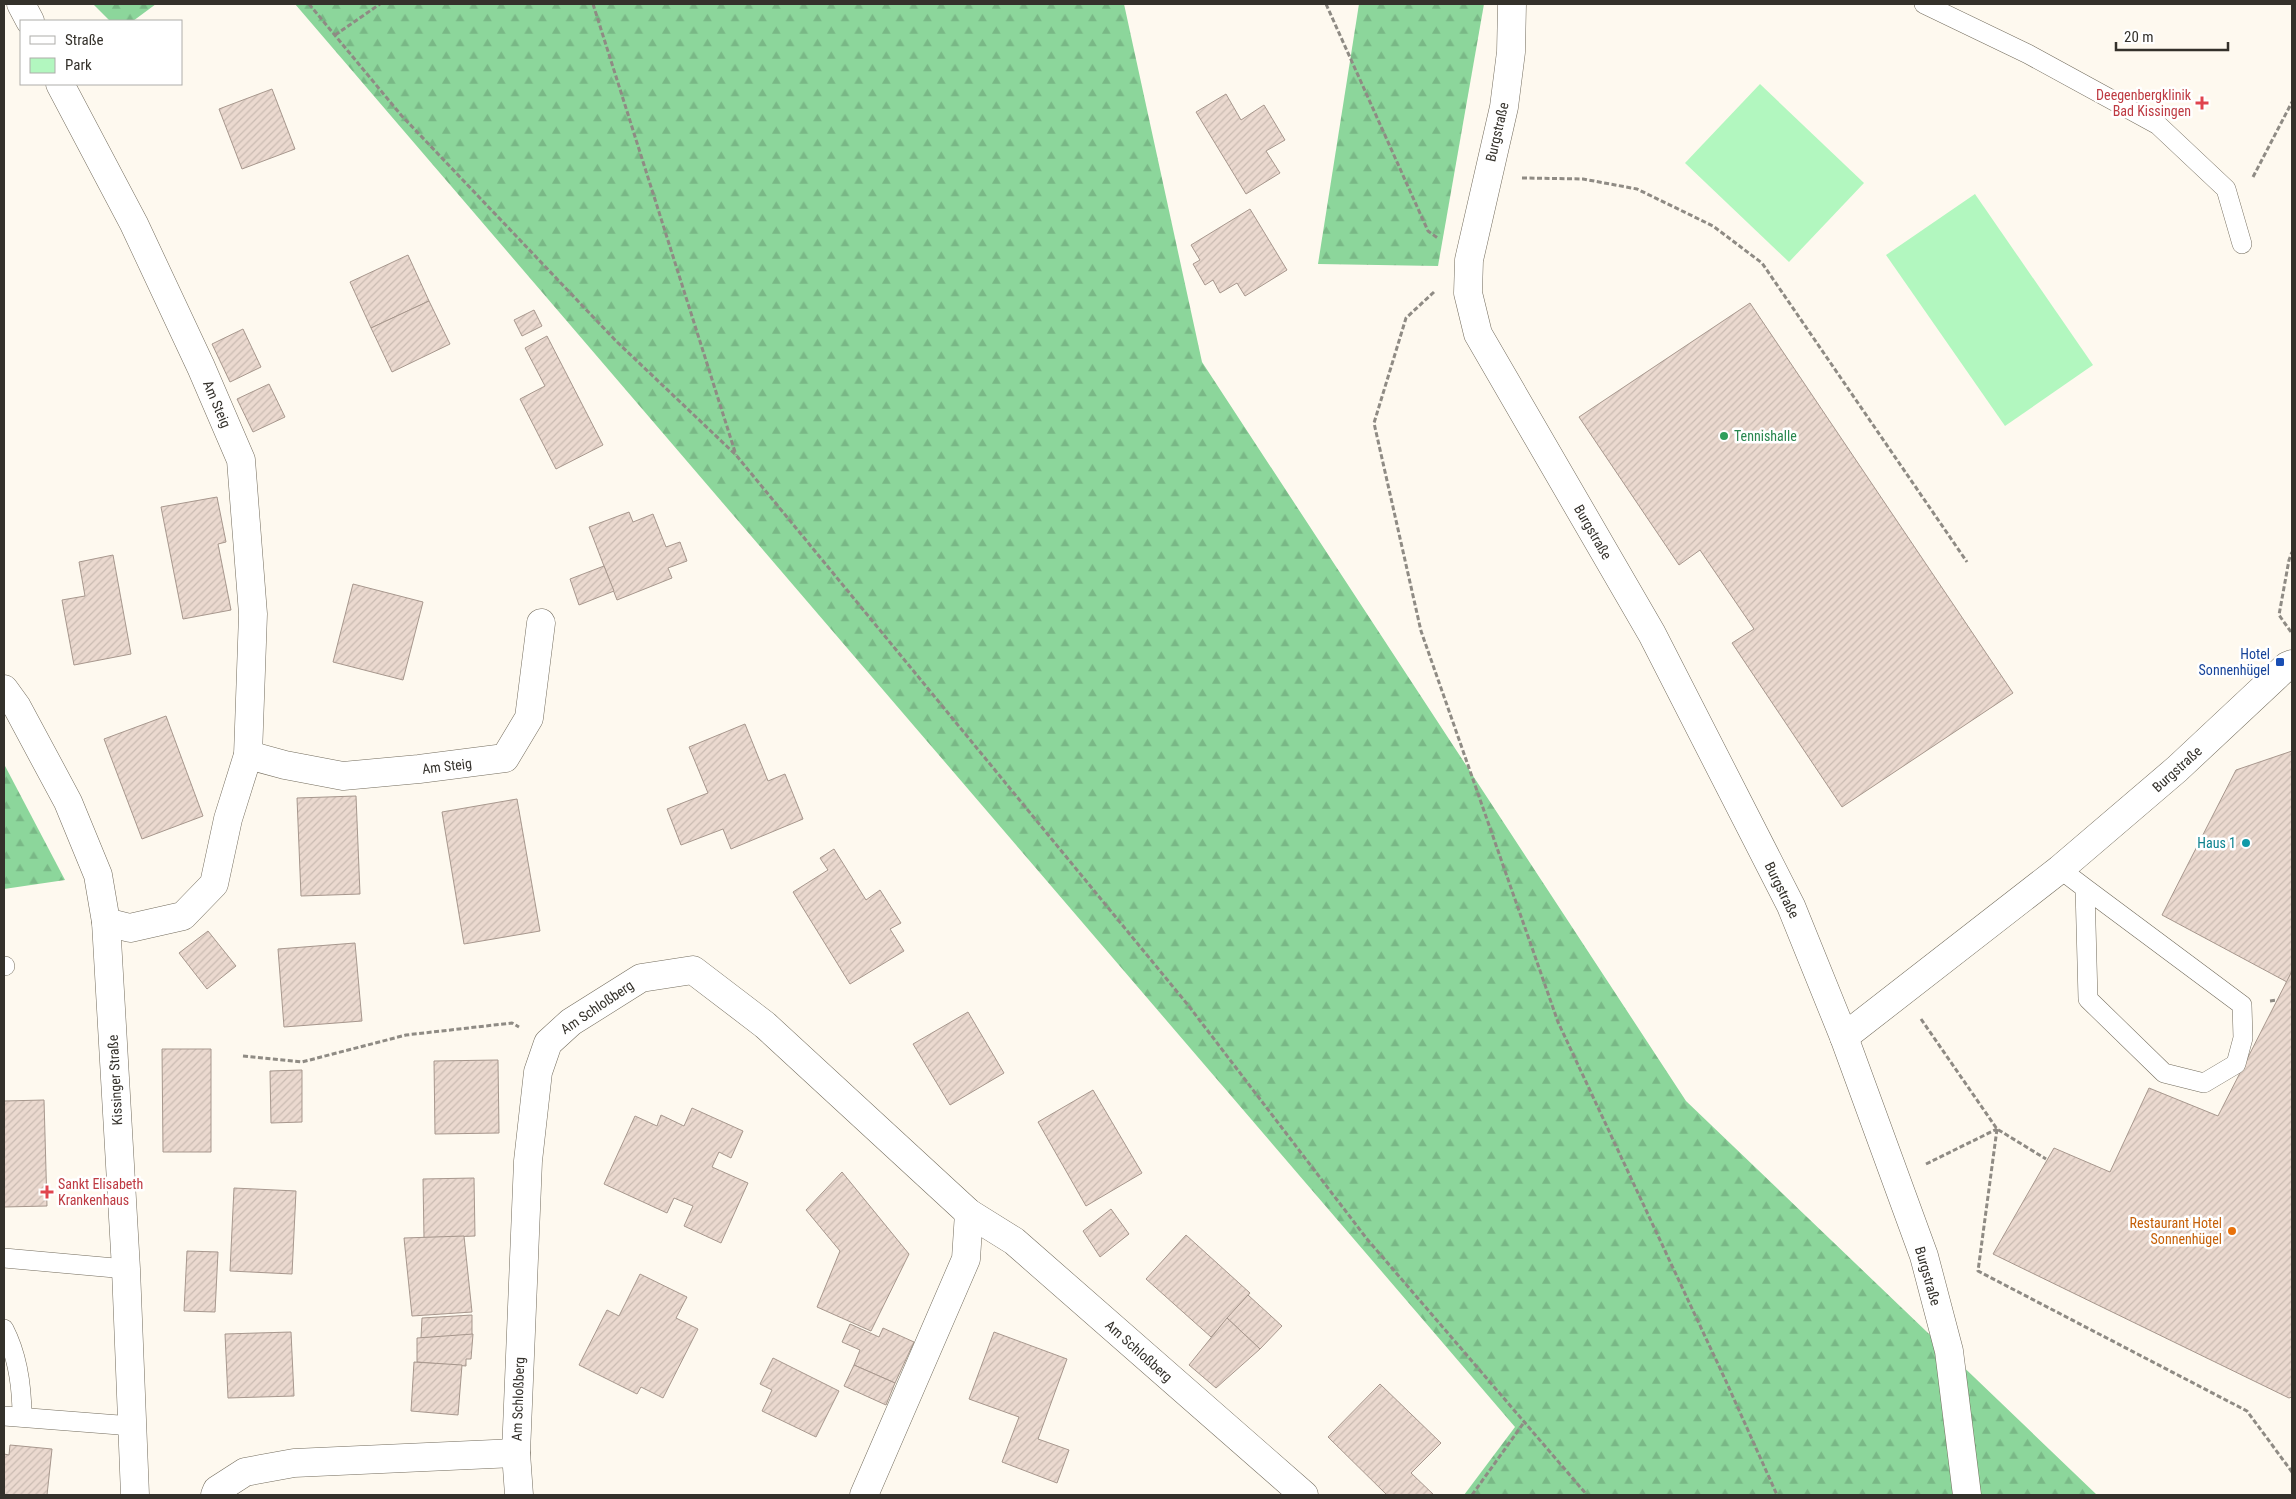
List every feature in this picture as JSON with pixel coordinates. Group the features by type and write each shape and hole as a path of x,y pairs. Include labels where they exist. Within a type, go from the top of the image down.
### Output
{"street":[{"path":"22,4 30,20"},
{"name":"Burgstraße","path":"1512,4 1511,52 1504,107 1486,178 1469,260 1468,293 1478,334 1652,634 1791,906 1844,1036 1924,1256 1949,1351 1967,1495"},
{"name":"Am Steig","path":"61,85 134,224 202,367 241,460 253,614 248,754 228,819 214,884 183,916 130,928 106,922"},
{"name":"Am Steig","path":"248,754 285,765 343,776 419,770 505,758 529,718 541,623"},
{"name":"Burgstraße","path":"1844,1036 2060,869 2177,770 2287,666 2292,664"},
{"name":"Kissinger Straße","path":"4,688 17,707 68,802 98,875 106,922 126,1269 135,1495"},
{"name":"Am Schloßberg","path":"519,1495 516,1453 528,1161 538,1072 548,1043 571,1022 641,978 693,970 764,1025 969,1213 1014,1241 1304,1495"},
{"path":"864,1495 966,1259 969,1213"},
{"name":"Am Schloßberg","path":"215,1495 217,1490 245,1472 294,1463 516,1453"}],"lane":[{"path":"1924,4 2028,54 2158,125 2226,189 2242,244"},
{"path":"2060,869 2242,1005 2243,1038 2236,1064 2204,1083 2164,1073 2088,999 2085,888"},
{"path":"4,1258 126,1269"},
{"path":"4,1329 12,1348 20,1383 13,1417 132,1426"}],"path":[{"path":"308,4 401,115 616,341 736,455 1188,1005 1367,1240 1587,1495"},
{"path":"335,35 380,4"},
{"path":"592,4 736,455"},
{"path":"1326,4 1428,231 1469,260"},
{"path":"2249,184 2292,102"},
{"path":"1486,178 1583,179 1637,189 1713,226 1762,264 1967,562"},
{"path":"1406,318 1374,423 1422,631 1558,1022 1777,1495"},
{"path":"2292,552 2280,614 2292,634"},
{"path":"1902,992 1997,1129 2046,1158"},
{"path":"243,1056 302,1062 406,1035 512,1023"},
{"path":"1897,1179 1997,1129"},
{"path":"1997,1129 1978,1271 2247,1411 2292,1472"},
{"path":"1472,1495 1525,1421"}],"green space":[{"path":"93,4 156,4 134,20 109,20"},
{"path":"295,4 1124,4 1202,362 1686,1101 2097,1495 1464,1495 1515,1427"},
{"path":"1359,4 1484,4 1438,266 1318,264"},
{"path":"1760,84 1864,183 1789,262 1685,163"},
{"path":"1975,194 2093,365 2005,426 1886,255"},
{"path":"4,764 65,880 4,889"}],"building":[{"path":"272,89 295,149 242,169 219,109"},
{"path":"1226,94 1241,120 1264,105 1285,140 1266,151 1280,173 1246,194 1196,112"},
{"path":"1250,209 1287,270 1245,296 1237,283 1220,293 1213,280 1205,285 1193,264 1200,260 1191,245"},
{"path":"408,255 429,301 371,328 350,282"},
{"path":"429,301 450,344 392,372 371,328"},
{"path":"1750,303 2013,693 1842,807 1732,643 1754,629 1700,550 1679,565 1579,417"},
{"path":"534,310 542,326 522,336 514,320"},
{"path":"243,329 261,367 230,382 212,344"},
{"path":"547,336 603,445 556,469 520,399 545,386 525,348"},
{"path":"269,384 285,417 253,432 237,399"},
{"path":"217,497 226,542 218,544 231,610 183,619 161,507"},
{"path":"629,512 633,522 653,514 666,547 680,542 687,561 668,568 672,578 617,600 589,527"},
{"path":"113,555 131,654 74,665 62,600 85,596 79,562"},
{"path":"604,566 614,591 579,605 570,579"},
{"path":"353,584 423,602 403,680 333,662"},
{"path":"166,716 203,816 142,839 104,739"},
{"path":"745,724 768,781 785,774 803,819 731,849 723,829 681,845 667,809 708,793 689,747"},
{"name":"Haus 1","path":"2292,751 2292,971 2287,982 2162,915 2236,770"},
{"path":"356,796 360,894 301,896 297,798"},
{"path":"517,799 540,931 464,944 442,812"},
{"path":"834,849 866,900 880,890 901,923 890,929 904,951 850,984 793,892 828,870 820,858"},
{"path":"208,931 236,966 207,989 179,953"},
{"path":"355,943 362,1021 284,1027 278,949"},
{"path":"2292,971 2292,1397 2289,1398 1993,1254 2054,1148 2110,1172 2149,1088 2218,1116"},
{"path":"968,1012 1004,1073 950,1105 913,1044"},
{"path":"162,1049 211,1049 211,1152 163,1152"},
{"path":"498,1060 499,1133 435,1134 434,1061"},
{"path":"302,1070 302,1122 271,1123 270,1071"},
{"path":"1093,1090 1142,1173 1086,1206 1038,1122"},
{"path":"44,1100 47,1206 4,1207 4,1101"},
{"path":"692,1108 743,1131 731,1158 719,1152 712,1167 748,1183 721,1243 684,1226 693,1206 674,1198 667,1213 604,1184 635,1116 657,1126 661,1115 684,1126"},
{"path":"842,1172 909,1254 871,1331 817,1307 840,1251 806,1210"},
{"path":"474,1178 475,1236 424,1238 423,1179"},
{"path":"234,1188 296,1191 292,1274 230,1271"},
{"path":"1111,1209 1129,1234 1100,1257 1083,1231"},
{"path":"1186,1235 1250,1293 1211,1337 1146,1279"},
{"path":"464,1236 472,1312 412,1316 404,1238"},
{"path":"187,1251 218,1252 215,1312 184,1311"},
{"path":"640,1274 687,1297 676,1318 698,1329 663,1398 641,1387 637,1394 579,1365 607,1310 619,1316"},
{"path":"1248,1295 1282,1326 1260,1349 1227,1318"},
{"path":"472,1315 472,1335 421,1338 422,1318"},
{"path":"1227,1318 1260,1349 1216,1388 1189,1365"},
{"path":"850,1324 879,1337 883,1328 914,1342 895,1383 854,1365 860,1350 842,1342"},
{"path":"291,1332 294,1396 228,1398 225,1334"},
{"path":"994,1332 1067,1359 1038,1439 1069,1450 1057,1483 1002,1462 1019,1417 969,1399"},
{"path":"473,1334 471,1359 466,1359 466,1366 417,1362 417,1338"},
{"path":"773,1358 839,1391 816,1437 762,1411 772,1390 760,1384"},
{"path":"414,1362 462,1365 458,1415 411,1411"},
{"path":"854,1365 895,1383 886,1405 844,1386"},
{"path":"1380,1384 1441,1443 1411,1473 1434,1495 1387,1495 1328,1437"},
{"path":"10,1445 52,1449 47,1495 4,1495 4,1454 9,1455"}],"place":[{"name":"Deegenbergklinik Bad Kissingen","path":"2202,103"},
{"name":"Tennishalle","path":"1724,436"},
{"name":"Hotel Sonnenhügel","path":"2280,662"},
{"name":"Haus 1","path":"2246,843"},
{"name":"Sankt Elisabeth Krankenhaus","path":"47,1192"},
{"name":"Restaurant Hotel Sonnenhügel","path":"2232,1231"}]}
